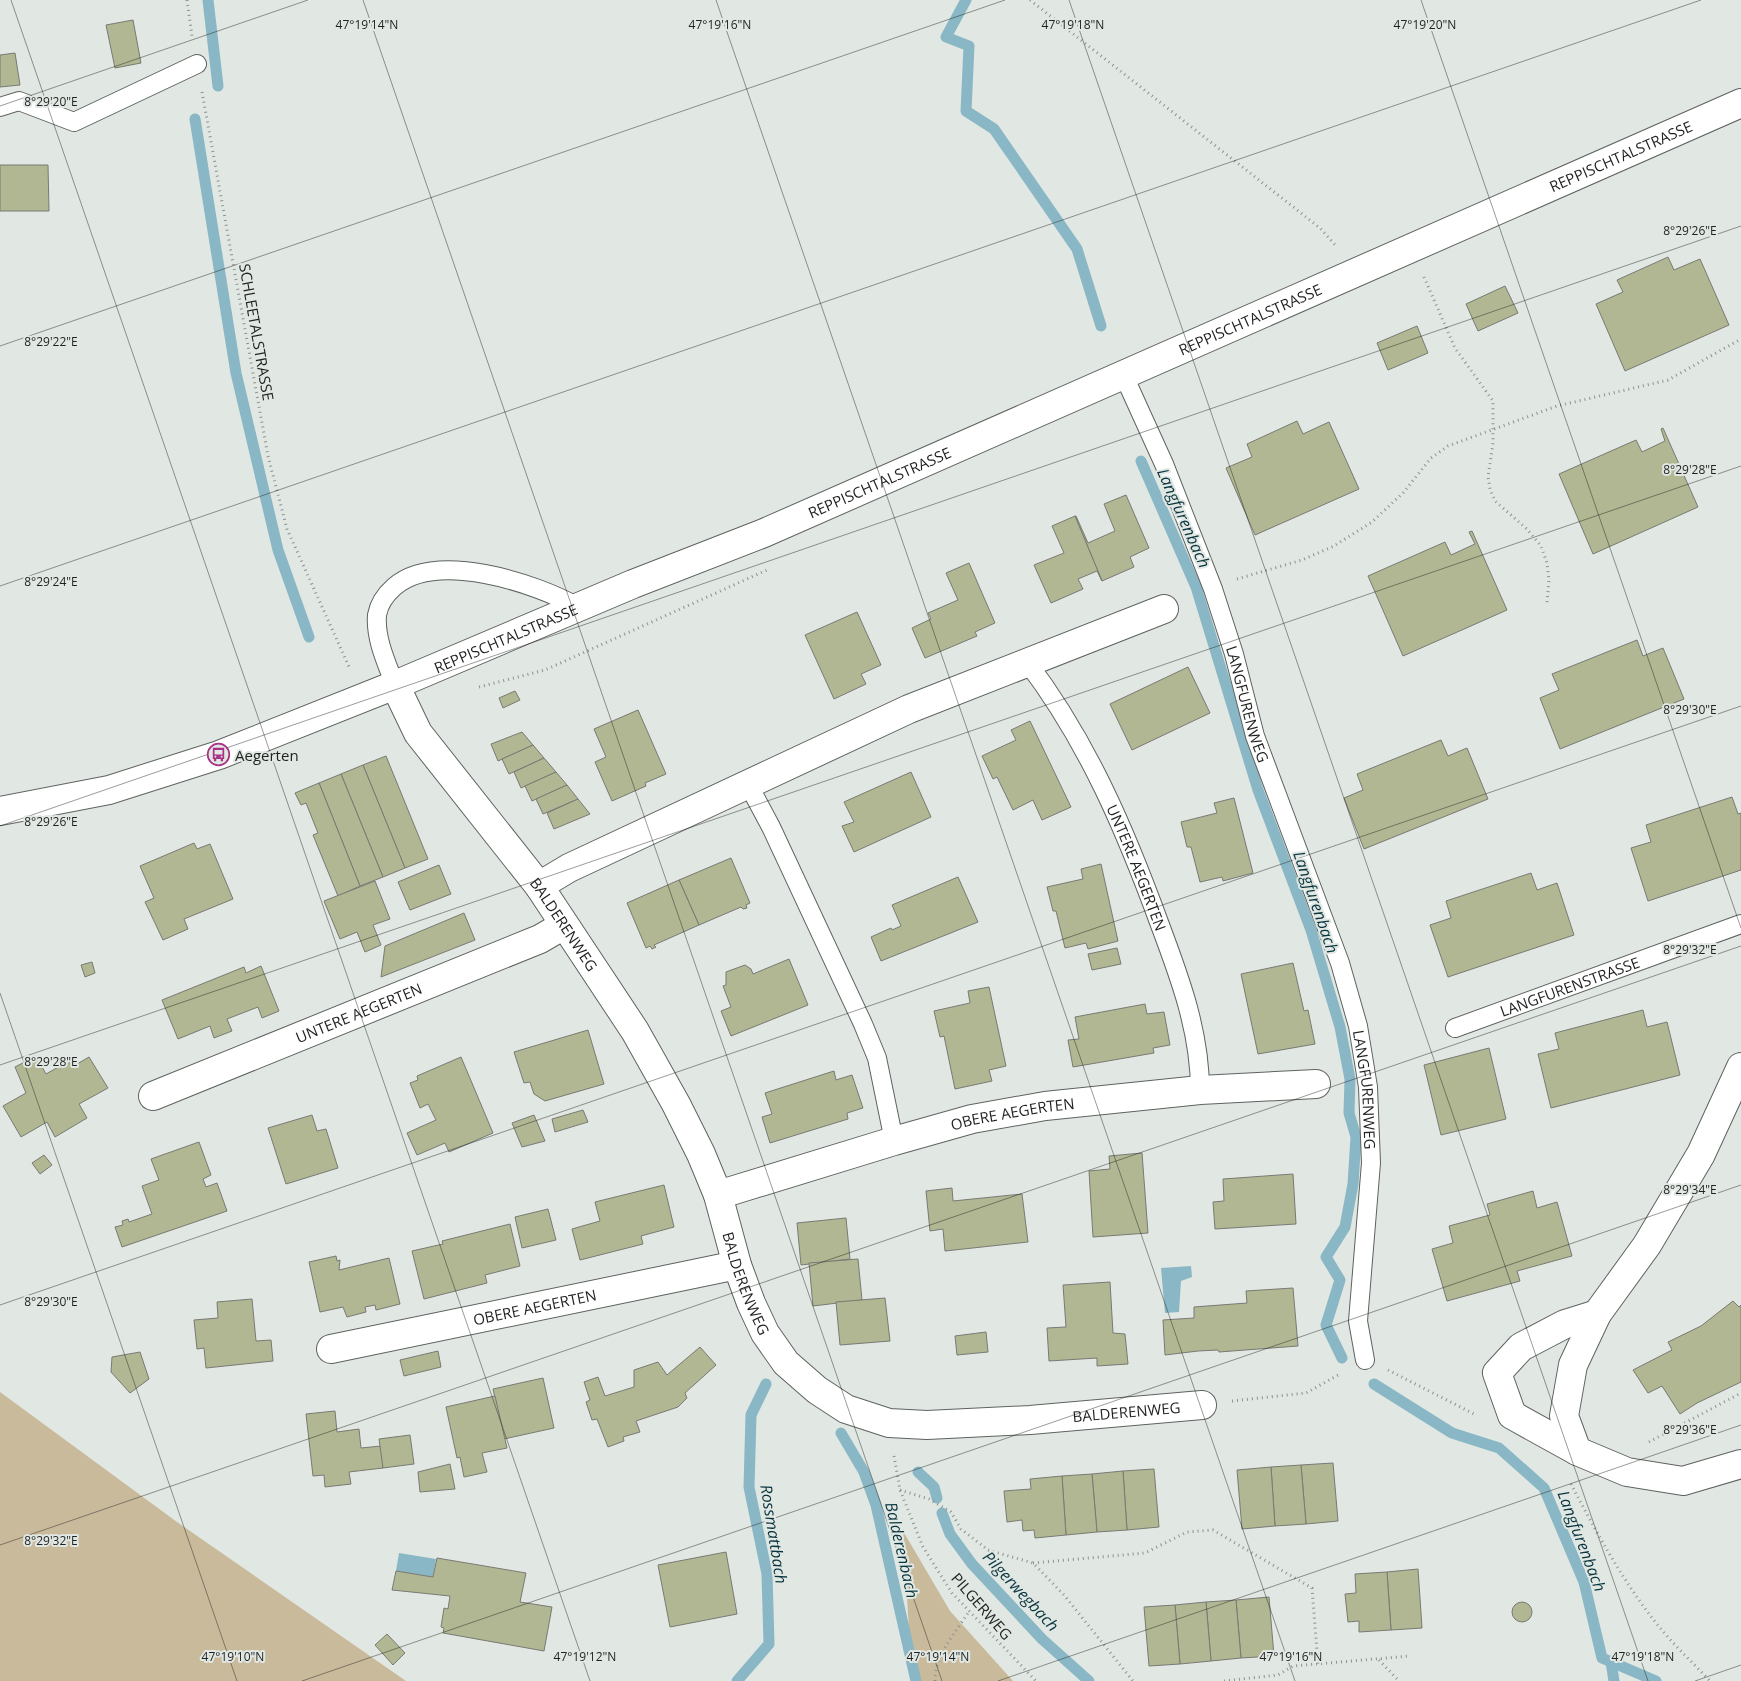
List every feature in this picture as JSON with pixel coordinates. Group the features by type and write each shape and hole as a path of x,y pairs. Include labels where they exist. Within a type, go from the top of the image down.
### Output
{"street":[{"name":"REPPISCHTALSTRASSE","path":"0,811 109,790 168,773 394,685 578,607 764,534 1741,103"},
{"path":"539,886 569,868 908,708 1164,609"},
{"name":"BALDERENWEG","path":"394,685 418,733 539,886 635,1032 663,1080 701,1154 718,1195 737,1265 765,1333 786,1363 817,1390 846,1409 889,1424 927,1425 1030,1420 1202,1404"},
{"name":"UNTERE AEGERTEN","path":"153,1096 540,939 564,925"},
{"path":"1577,1451 1564,1416 1572,1365 1597,1314 1647,1244 1701,1154 1741,1067"},
{"name":"OBERE AEGERTEN","path":"718,1195 972,1119 1036,1108 1200,1090 1316,1084"},
{"name":"OBERE AEGERTEN","path":"330,1349 737,1265"},
{"path":"1597,1314 1565,1324 1522,1347 1497,1373 1512,1416 1577,1451 1627,1472 1683,1481 1741,1464"}],"lane":[{"path":"0,107 19,101 74,122 196,64"},
{"name":"LANGFURENWEG","path":"1124,376 1164,464 1213,588 1234,654 1255,736 1340,963 1358,1026 1368,1087 1371,1164 1358,1321 1365,1360"},
{"path":"394,685 379,638 377,615 386,595 402,580 428,570 452,569 524,583 553,593 578,607"},
{"name":"UNTERE AEGERTEN","path":"1027,662 1052,694 1100,777 1138,865 1183,987 1200,1061 1200,1090"},
{"path":"748,784 771,826 877,1058 894,1141"},
{"name":"LANGFURENSTRASSE","path":"1455,1028 1741,924"}],"path":[{"name":"SCHLEETALSTRASSE","path":"187,0 196,64 268,456 287,529 346,656"},
{"path":"1030,0 1320,228 1338,247"},
{"path":"1424,277 1455,348 1493,401 1488,477 1490,490 1495,501 1527,529 1541,546 1547,563 1547,603"},
{"path":"1213,588 1251,574 1302,560 1334,546 1378,516 1403,494 1431,458 1448,446 1557,406 1668,380 1741,339"},
{"path":"1365,1360 1399,1374 1479,1416"},
{"name":"BALDERENWEG","path":"1202,1404 1306,1393 1365,1360"},
{"path":"1627,1472 1645,1443 1741,1393"},
{"name":"PILGERWEG","path":"889,1424 900,1490 923,1547 952,1593 968,1612 1036,1681"},
{"path":"1570,1482 1590,1521 1647,1610 1667,1636 1710,1681"},
{"path":"900,1490 928,1498 951,1512 961,1529 988,1550 1033,1563 1145,1553 1187,1532 1213,1530 1312,1588 1318,1664"},
{"path":"1033,1563 1064,1595 1133,1681"},
{"path":"935,1681 935,1672 945,1648 968,1612"},
{"path":"1224,1681 1278,1676 1293,1666 1410,1656"},
{"path":"1379,1659 1399,1681"}],"shaded area":[{"path":"0,1392 177,1522 406,1681 0,1681"},
{"path":"903,1531 950,1611 1013,1681 912,1681"}],"water":[{"path":"1191,1266 1192,1277 1181,1281 1179,1312 1165,1313 1161,1268"},
{"path":"399,1553 436,1559 433,1577 396,1571"}],"building":[{"path":"133,20 141,63 115,68 106,25"},
{"path":"15,53 20,85 0,87 0,55"},
{"path":"0,165 48,165 49,211 0,211"},
{"path":"1668,257 1674,270 1700,259 1729,325 1625,371 1596,304 1623,292 1617,280"},
{"path":"1505,286 1518,313 1478,331 1466,304"},
{"path":"1417,326 1428,353 1388,370 1377,343"},
{"path":"1297,421 1303,434 1329,422 1359,489 1255,535 1226,468 1252,457 1247,444"},
{"path":"1663,428 1698,507 1593,554 1559,474 1636,440 1642,452 1665,441 1661,429"},
{"path":"1126,495 1149,548 1130,557 1134,567 1102,581 1075,516 1088,543 1115,531 1104,504"},
{"path":"1075,516 1102,581 1097,571 1078,579 1083,589 1051,603 1034,565 1064,553 1052,526"},
{"path":"1472,531 1507,610 1403,656 1368,576 1445,542 1451,555 1475,544 1469,532"},
{"path":"969,563 995,623 975,632 977,636 925,658 912,628 931,619 928,613 958,600 946,573"},
{"path":"857,612 881,665 861,674 866,684 834,699 805,635"},
{"path":"1637,640 1643,656 1663,648 1684,699 1560,749 1540,698 1559,690 1552,674"},
{"path":"1188,667 1210,713 1132,750 1110,704"},
{"path":"515,691 520,700 503,708 499,698"},
{"path":"638,710 666,774 645,783 646,786 612,801 595,762 606,757 594,729"},
{"path":"1030,721 1071,807 1042,820 1033,800 1013,810 997,777 993,779 982,756 1016,740 1011,730"},
{"path":"522,732 533,745 498,761 491,744"},
{"path":"1441,740 1448,756 1467,748 1488,799 1364,849 1344,798 1363,790 1357,774"},
{"path":"533,745 544,758 509,774 502,759"},
{"path":"386,756 428,859 405,868 363,765"},
{"path":"544,758 556,772 521,788 514,772"},
{"path":"363,765 405,868 383,877 341,774"},
{"path":"556,772 567,785 532,801 525,786"},
{"path":"911,772 931,817 854,852 842,826 854,822 844,802"},
{"path":"341,774 383,877 360,886 319,783"},
{"path":"319,783 360,886 338,896 313,835 318,833 306,803 301,805 295,793"},
{"path":"567,785 578,799 543,814 536,799"},
{"path":"1732,797 1738,814 1741,813 1741,870 1648,901 1631,848 1651,842 1646,825"},
{"path":"1234,798 1253,873 1223,881 1222,877 1200,882 1191,847 1187,847 1181,822 1217,813 1214,803"},
{"path":"578,799 590,814 554,829 547,813"},
{"path":"194,843 197,849 210,844 233,899 184,919 188,929 163,940 145,902 154,898 140,866"},
{"path":"731,858 750,903 746,905 747,908 743,909 741,907 699,925 679,880"},
{"path":"1101,864 1118,941 1088,949 1086,943 1065,948 1056,911 1053,911 1047,887 1083,879 1081,869"},
{"path":"439,865 451,894 410,910 398,882"},
{"path":"1531,873 1537,890 1557,883 1574,935 1448,977 1430,925 1451,918 1446,901"},
{"path":"958,877 978,922 881,961 871,937 891,928 892,930 901,926 892,905"},
{"path":"679,880 699,925 654,945 656,947 652,949 650,946 646,948 627,903"},
{"path":"375,881 390,919 373,925 381,945 365,952 357,932 340,939 324,901"},
{"path":"464,913 475,940 381,977 385,946"},
{"path":"1117,948 1121,964 1092,970 1088,954"},
{"path":"789,959 808,1005 731,1036 721,1011 731,1007 723,986 726,985 726,972 745,965 751,969 753,974"},
{"path":"92,962 95,973 85,977 81,965"},
{"path":"1293,963 1304,1011 1308,1010 1315,1044 1258,1054 1241,974"},
{"path":"261,966 279,1011 262,1018 258,1007 227,1019 232,1031 214,1038 210,1026 178,1039 162,1000 244,967 246,973"},
{"path":"989,987 1006,1066 989,1070 992,1081 955,1089 944,1036 940,1037 934,1011 970,1003 968,991"},
{"path":"1145,1004 1147,1014 1164,1012 1170,1045 1153,1048 1154,1053 1073,1067 1068,1040 1079,1039 1075,1017"},
{"path":"1643,1010 1647,1027 1667,1022 1680,1075 1551,1108 1538,1054 1559,1049 1555,1033"},
{"path":"588,1030 604,1084 545,1101 534,1094 530,1082 524,1083 514,1052"},
{"path":"1489,1048 1506,1119 1441,1135 1424,1065"},
{"path":"36,1056 46,1074 69,1061 72,1067 89,1057 108,1088 79,1104 87,1118 55,1137 47,1122 21,1137 3,1106 26,1093 15,1067"},
{"path":"461,1057 493,1133 449,1152 445,1143 417,1155 407,1133 436,1120 428,1104 420,1108 410,1083 418,1080 417,1076"},
{"path":"834,1071 836,1080 852,1075 863,1108 847,1113 848,1119 770,1143 762,1117 772,1114 765,1093"},
{"path":"583,1110 588,1122 555,1132 552,1119"},
{"path":"312,1115 317,1131 326,1129 338,1168 286,1184 268,1128"},
{"path":"534,1115 545,1141 522,1147 512,1123"},
{"path":"199,1142 211,1175 203,1179 206,1187 217,1183 227,1211 122,1247 115,1227 123,1225 122,1221 128,1219 129,1222 152,1214 142,1186 159,1180 151,1159"},
{"path":"1142,1153 1148,1233 1093,1237 1089,1171 1110,1169 1109,1156"},
{"path":"44,1155 52,1165 40,1174 32,1163"},
{"path":"1293,1174 1296,1224 1215,1229 1213,1202 1224,1201 1223,1179"},
{"path":"664,1185 674,1227 641,1236 643,1244 580,1260 572,1229 600,1221 595,1202"},
{"path":"952,1188 953,1201 1022,1194 1028,1242 945,1251 943,1229 930,1231 926,1191"},
{"path":"1533,1191 1537,1208 1557,1202 1572,1256 1517,1271 1520,1281 1447,1301 1432,1249 1453,1243 1449,1226 1490,1215 1487,1204"},
{"path":"548,1209 556,1240 522,1248 515,1217"},
{"path":"846,1218 850,1259 801,1265 797,1223"},
{"path":"510,1224 520,1266 485,1275 487,1283 424,1299 412,1251 443,1244 442,1241"},
{"path":"336,1256 337,1261 340,1260 339,1270 389,1258 400,1304 376,1310 375,1305 365,1307 366,1312 347,1317 343,1307 320,1312 309,1262"},
{"path":"858,1259 862,1300 813,1306 809,1263"},
{"path":"1110,1282 1113,1333 1125,1334 1128,1364 1097,1366 1097,1358 1049,1361 1047,1328 1066,1327 1063,1285"},
{"path":"1293,1288 1298,1346 1219,1352 1218,1350 1198,1351 1165,1355 1163,1320 1194,1318 1194,1307 1247,1303 1246,1291"},
{"path":"885,1298 890,1341 840,1345 836,1302"},
{"path":"252,1299 256,1341 271,1340 273,1361 206,1368 204,1348 197,1349 194,1320 218,1318 217,1302"},
{"path":"1733,1301 1739,1307 1741,1305 1741,1382 1697,1403 1680,1414 1662,1386 1648,1393 1633,1370 1672,1350 1668,1342 1701,1326"},
{"path":"986,1332 988,1352 957,1355 955,1336"},
{"path":"700,1347 716,1365 685,1393 687,1398 678,1407 636,1421 640,1432 623,1437 624,1441 608,1447 597,1419 592,1420 586,1402 590,1400 584,1382 598,1377 605,1396 634,1387 634,1370 658,1362 667,1375"},
{"path":"438,1351 441,1367 404,1376 400,1360"},
{"path":"140,1352 149,1379 130,1393 111,1372 112,1357"},
{"path":"543,1378 554,1428 504,1439 493,1389"},
{"path":"495,1396 507,1448 482,1453 487,1472 464,1477 460,1457 457,1458 446,1407"},
{"path":"335,1411 337,1432 359,1429 361,1448 381,1446 383,1468 349,1472 351,1484 325,1487 324,1475 313,1476 306,1414"},
{"path":"410,1435 414,1464 383,1468 379,1439"},
{"path":"1333,1463 1338,1521 1306,1524 1301,1465"},
{"path":"450,1464 455,1489 420,1492 418,1472"},
{"path":"1301,1465 1306,1524 1275,1526 1271,1467"},
{"path":"1271,1467 1275,1526 1242,1529 1237,1470"},
{"path":"1154,1469 1159,1527 1127,1530 1123,1471"},
{"path":"1123,1471 1127,1530 1097,1532 1092,1474"},
{"path":"1092,1474 1097,1532 1066,1535 1062,1476"},
{"path":"1062,1476 1066,1535 1035,1538 1034,1530 1023,1531 1022,1520 1007,1522 1004,1491 1031,1489 1030,1479"},
{"path":"726,1552 737,1614 670,1627 658,1565"},
{"path":"437,1558 526,1573 520,1602 552,1607 544,1651 443,1633 444,1628 441,1627 444,1608 448,1609 450,1596 392,1590 396,1571 433,1577"},
{"path":"1418,1569 1422,1628 1391,1630 1387,1572"},
{"path":"1387,1572 1391,1630 1359,1632 1359,1621 1348,1622 1345,1594 1356,1593 1355,1574"},
{"path":"1269,1597 1274,1656 1241,1658 1236,1600"},
{"path":"1236,1600 1241,1658 1211,1661 1206,1602"},
{"path":"1206,1602 1211,1661 1180,1664 1175,1605"},
{"path":"1522,1602 1529,1605 1532,1612 1529,1619 1522,1622 1515,1619 1512,1612 1515,1605"},
{"path":"1175,1605 1180,1664 1149,1666 1144,1607"},
{"path":"387,1634 405,1653 393,1665 375,1645"}],"waterway":[{"path":"208,0 218,86"},
{"name":"Langfurenbach","path":"966,0 946,37 969,46 966,111 994,129 1077,249 1101,326"},
{"path":"195,119 236,373 278,550 309,637"},
{"name":"Langfurenbach","path":"1141,461 1196,587 1258,790 1311,930 1340,1027 1350,1079 1349,1113 1356,1137 1353,1184 1345,1227 1326,1257 1340,1280 1326,1325 1342,1358"},
{"name":"Rossmattbach","path":"737,1681 769,1644 767,1574 749,1487 751,1415 766,1384"},
{"name":"Langfurenbach","path":"1374,1384 1452,1433 1499,1448 1544,1488 1584,1582 1602,1658 1656,1681"},
{"name":"Balderenbach","path":"841,1433 864,1472 876,1505 916,1681"},
{"name":"Pilgerwegbach","path":"918,1472 934,1487 937,1498"},
{"name":"Pilgerwegbach","path":"942,1513 950,1534 972,1564 1042,1639 1089,1681"},
{"path":"1611,1662 1614,1681"}],"place":[{"name":"Aegerten","path":"219,755"}]}
